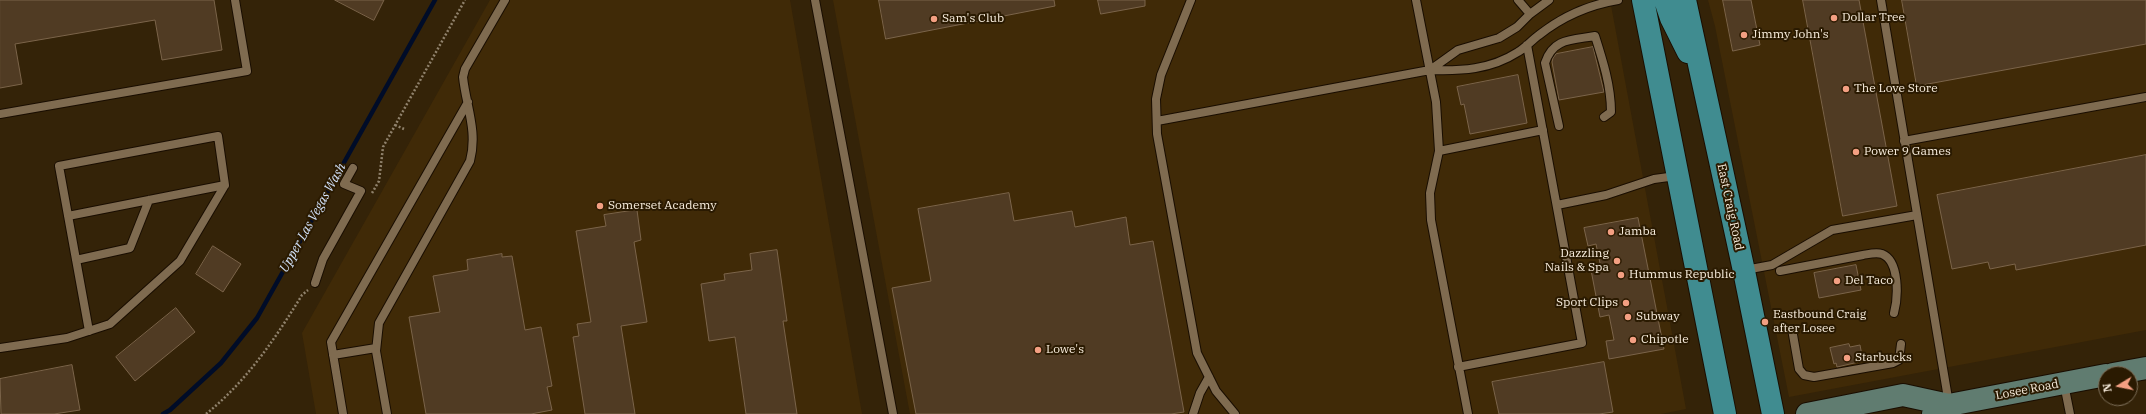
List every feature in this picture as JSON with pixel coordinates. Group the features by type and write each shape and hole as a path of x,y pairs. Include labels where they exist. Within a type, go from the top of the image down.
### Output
{"main road":[{"path":"1643,0 1725,414"},
{"path":"1665,0 1671,18 1703,80"},
{"name":"East Craig Road","path":"1685,0 1744,271 1773,414"},
{"name":"Losee Road","path":"1807,414 1903,395 1941,410 2098,377"}],"lane":[{"path":"0,114 247,71 235,0"},
{"path":"387,414 376,348 379,323 470,161 473,147 473,131 463,77 465,69 505,0"},
{"path":"815,0 893,414"},
{"path":"1191,0 1161,75 1156,99 1157,134 1197,353 1216,390 1236,413"},
{"path":"1416,0 1436,102 1439,151 1430,193 1431,220 1468,414"},
{"path":"1518,0 1530,14"},
{"path":"1430,70 1458,50 1499,38 1517,27 1530,14 1549,0"},
{"path":"1157,120 1430,70 1465,72 1517,53 1567,16 1593,4 1618,0"},
{"path":"1881,0 1917,215 1941,410"},
{"path":"1559,126 1545,63 1548,54 1555,44 1595,36 1605,68 1611,102 1611,112 1604,117"},
{"path":"1458,367 1582,343 1526,45"},
{"path":"1904,141 2146,97"},
{"path":"343,414 331,342 468,102"},
{"path":"1439,151 1543,130"},
{"path":"0,348 67,338 89,331 110,324 180,261 225,185 218,136 59,166 89,331"},
{"path":"315,283 323,259 361,191 344,184 353,168"},
{"path":"1557,205 1606,195 1654,179 1677,176"},
{"path":"68,216 225,185"},
{"path":"76,260 130,248 149,200"},
{"path":"1744,271 1772,265 1832,230 1917,215"},
{"path":"1780,271 1874,253 1883,255 1891,261 1896,279 1898,297 1894,313"},
{"path":"1792,329 1799,369 1808,377 1893,363 1899,360 1901,344"},
{"path":"333,355 376,348"},
{"path":"1193,414 1200,393 1209,377"},
{"path":"2064,383 2070,414"}],"path":[{"path":"395,125 404,129"}],"shaded area":[{"name":"Somerset Academy","path":"490,0 790,0 862,414 316,414 302,333"},
{"path":"833,0 1610,0 1686,409 1661,414 910,414"},
{"path":"1708,0 2146,0 2146,330 1789,397 1715,26"}],"building":[{"path":"0,0 214,0 222,50 162,60 155,20 15,44 22,84 0,88"},
{"path":"335,0 384,0 374,20"},
{"name":"Sam's Club","path":"879,0 1054,0 1055,6 886,39"},
{"path":"1098,0 1145,0 1145,6 1101,14"},
{"path":"1723,0 1751,0 1760,45 1733,51"},
{"path":"1803,0 1859,0 1897,206 1843,216"},
{"path":"1902,0 2146,0 2146,44 1917,86"},
{"path":"1593,47 1604,92 1559,100 1552,62 1553,58 1556,54"},
{"path":"1518,75 1527,123 1470,134 1464,104 1461,105 1457,87"},
{"path":"2146,155 2146,245 2016,270 2015,264 1990,269 1988,262 1952,269 1937,195"},
{"name":"Lowe's","path":"1009,193 1014,221 1072,211 1075,227 1126,217 1130,245 1153,241 1184,412 1171,414 916,414 892,288 931,281 918,209"},
{"path":"637,210 641,240 634,242 647,322 621,326 635,414 585,414 573,337 579,336 577,324 591,322 576,231 606,226 604,215"},
{"path":"1638,218 1664,349 1609,359 1606,341 1614,340 1609,315 1600,317 1591,270 1601,268 1596,244 1588,246 1584,228"},
{"path":"213,246 241,264 223,292 196,274"},
{"path":"777,250 787,321 783,321 797,414 746,414 735,337 709,341 701,284 725,280 724,274 752,270 750,254"},
{"path":"502,254 502,257 512,256 525,330 541,327 552,386 547,387 552,410 531,414 426,414 409,317 440,312 433,276 468,270 467,260"},
{"name":"Del Taco","path":"1856,265 1861,290 1819,298 1814,273"},
{"path":"176,308 195,332 135,381 116,357"},
{"name":"Starbucks","path":"1849,344 1850,347 1860,345 1863,361 1837,367 1836,363 1834,364 1830,348"},
{"path":"1604,362 1613,412 1599,414 1499,414 1492,382"},
{"path":"72,365 80,410 54,414 1,414 0,379"}],"waterway":[{"name":"Upper Las Vegas Wash","path":"163,414 170,410 221,363 257,318 435,0"}],"place":[{"name":"Dollar Tree","path":"1834,18"},
{"name":"Sam's Club","path":"934,19"},
{"name":"Jimmy John's","path":"1744,35"},
{"name":"The Love Store","path":"1846,89"},
{"name":"Power 9 Games","path":"1856,152"},
{"name":"Somerset Academy","path":"600,206"},
{"name":"Jamba","path":"1611,232"},
{"name":"Dazzling Nails & Spa","path":"1617,261"},
{"name":"Hummus Republic","path":"1621,275"},
{"name":"Del Taco","path":"1837,281"},
{"name":"Sport Clips","path":"1626,303"},
{"name":"Subway","path":"1628,317"},
{"name":"Eastbound Craig after Losee","path":"1765,322"},
{"name":"Chipotle","path":"1633,340"},
{"name":"Lowe's","path":"1038,350"},
{"name":"Starbucks","path":"1847,358"}]}
